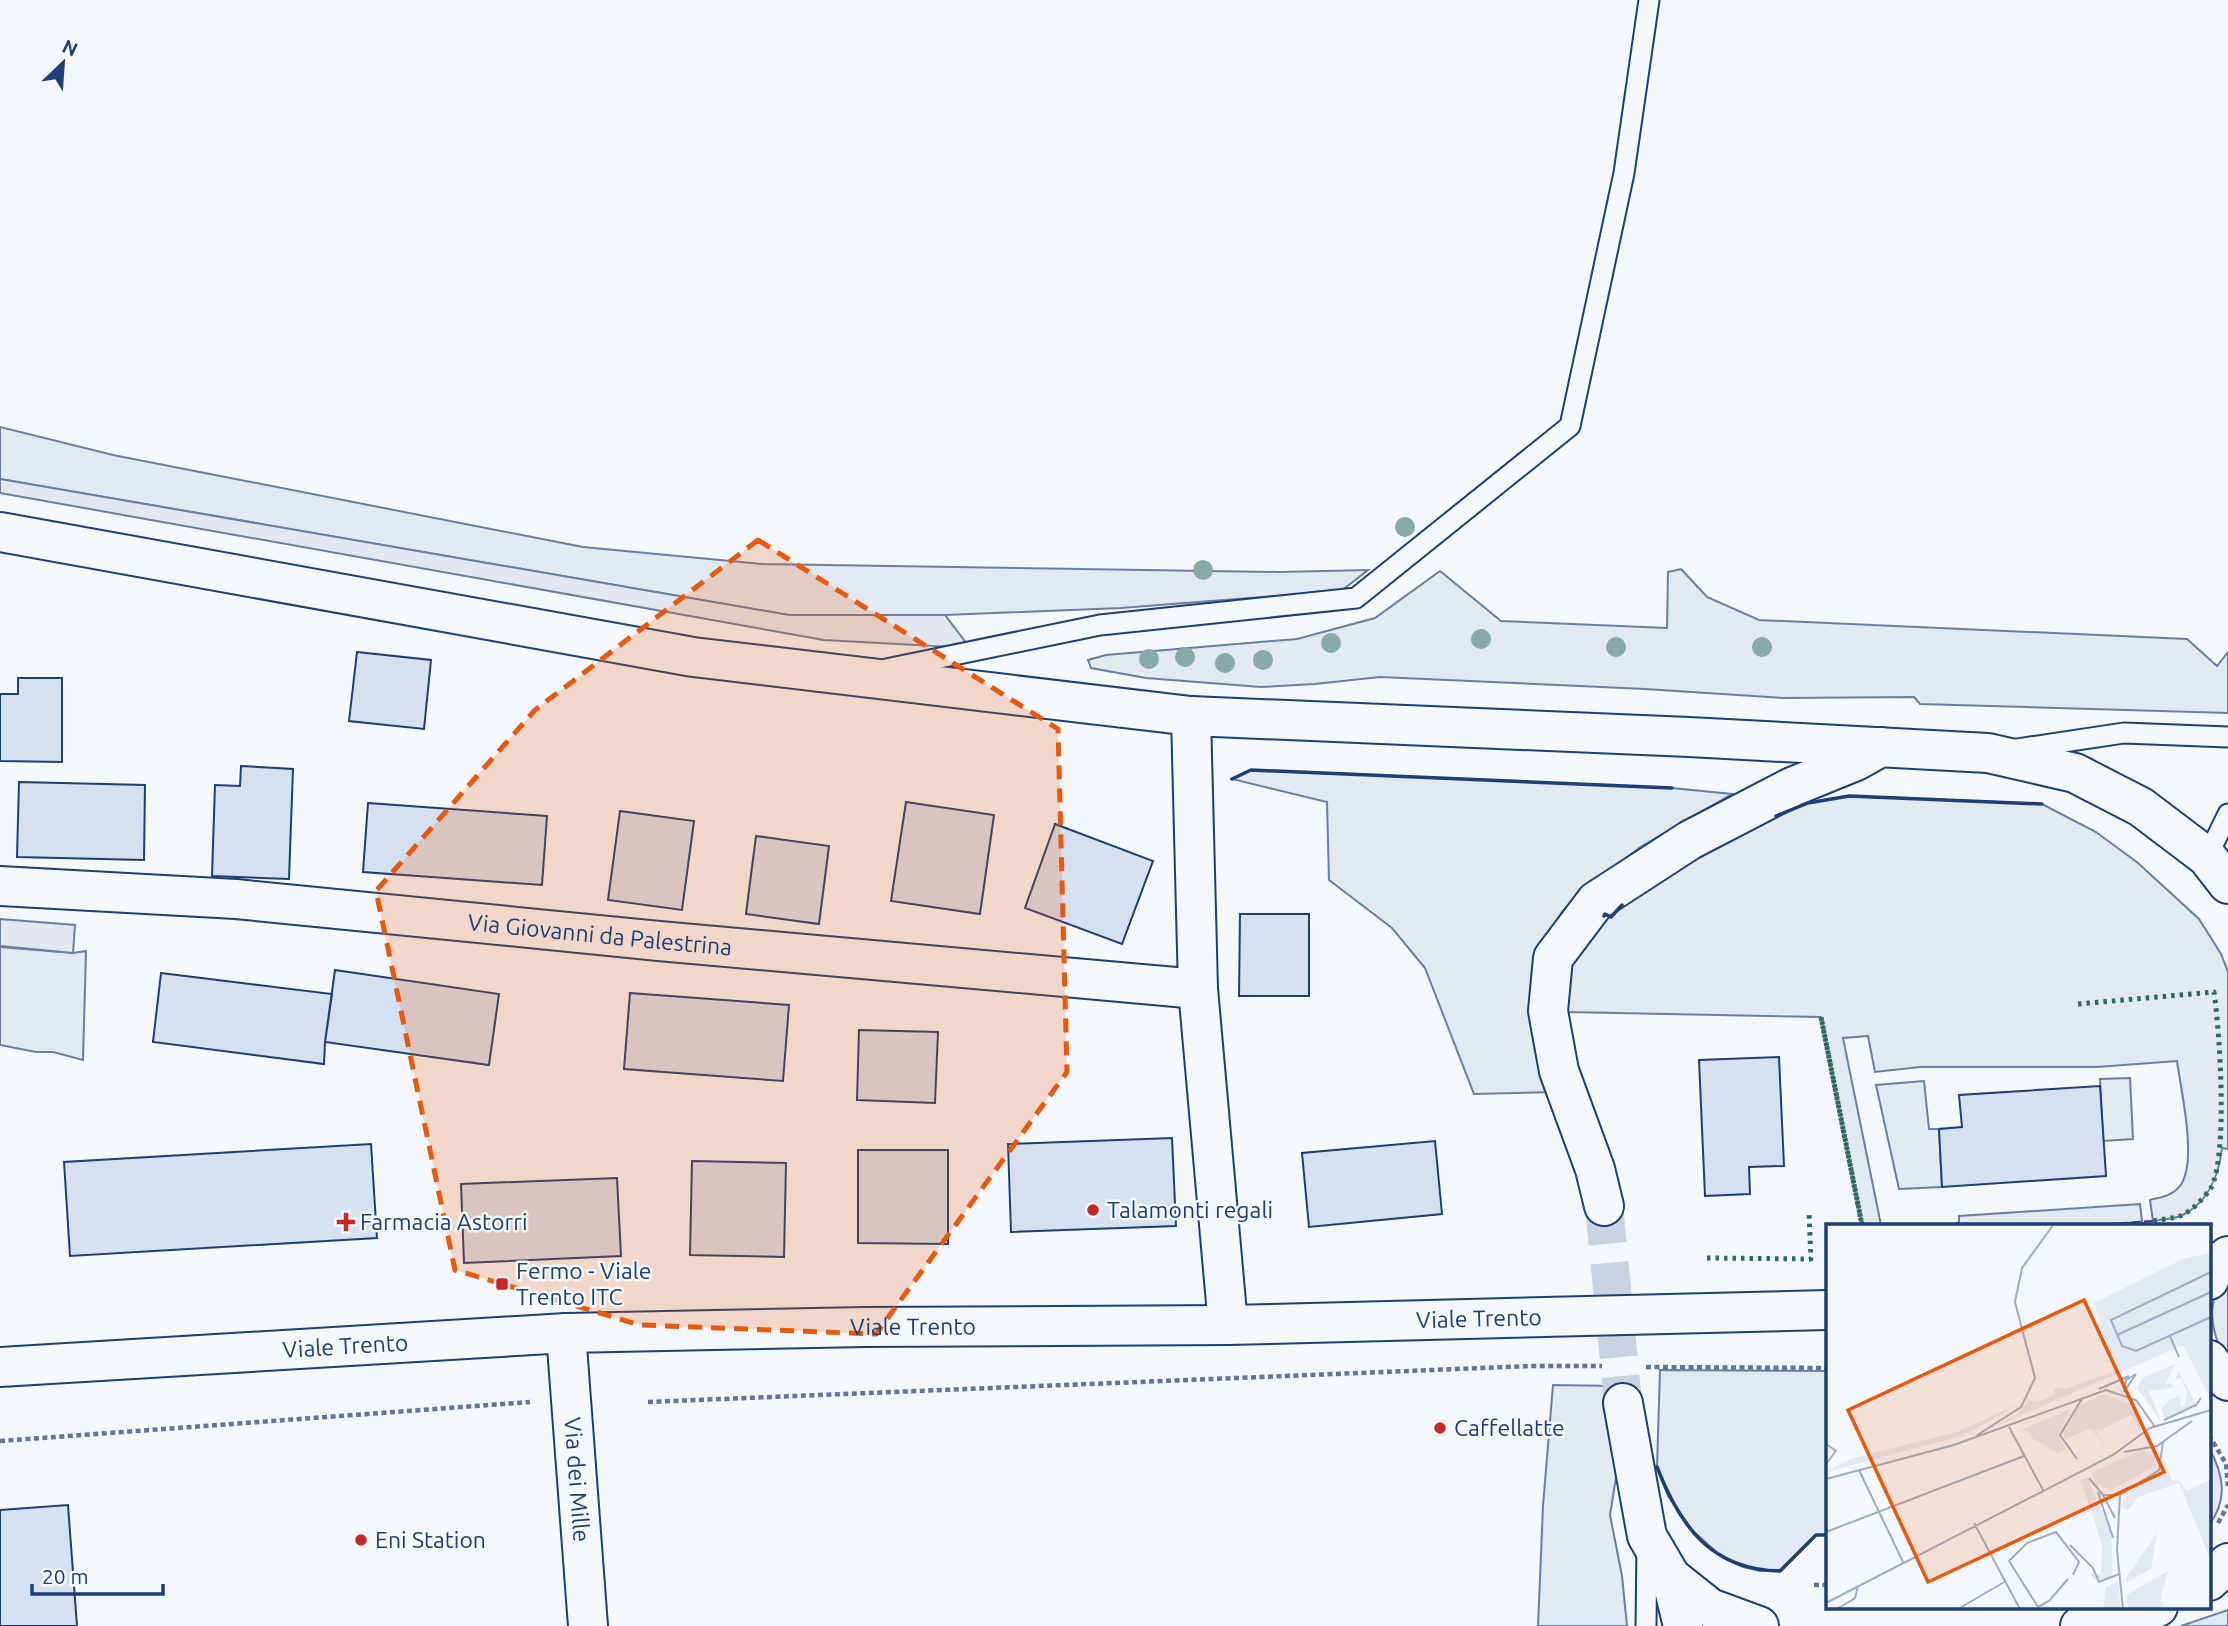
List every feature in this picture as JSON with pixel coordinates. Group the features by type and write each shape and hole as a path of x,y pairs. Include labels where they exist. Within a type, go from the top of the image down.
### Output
{"street":[{"path":"0,532 693,657 1191,716 1988,753 2075,773 2141,807 2221,864"},
{"path":"1191,716 1198,989 1228,1325"},
{"path":"1604,1206 1595,1169 1559,1071 1548,1011 1553,958 1596,901 1648,867 1690,840 1792,787 1856,761 1881,747"},
{"name":"Via Giovanni da Palestrina","path":"0,886 236,899 646,940 1198,989"},
{"name":"Viale Trento","path":"0,1367 566,1333 865,1327 1228,1325 1826,1310"},
{"name":"Via dei Mille","path":"566,1333 588,1626"},
{"path":"2210,1361 2228,1381"},
{"path":"1623,1403 1647,1536 1671,1577 1683,1626"},
{"path":"2210,1580 2228,1563"},
{"path":"1671,1577 1710,1608 1759,1626"},
{"path":"2080,1626 2129,1619 2156,1608"}],"lane":[{"path":"850,676 1100,625 1356,598 1570,426 1624,173 1649,0"},
{"path":"1988,753 2124,733 2228,737"},
{"path":"2221,864 2228,814"},
{"path":"1646,1626 1647,1536"}],"path":[{"path":"649,1402 1530,1366 1611,1366"},
{"path":"1638,1366 1826,1368"},
{"path":"0,1441 543,1401"},
{"path":"2210,1437 2226,1464 2228,1486"},
{"path":"1814,1585 1826,1585"}],"highlighted area":[{"path":"758,540 1058,729 1067,1072 876,1334 640,1325 455,1270 376,891 535,710"}],"shaded area":[{"path":"0,427 113,455 583,547 762,564 1279,572 1368,570 1341,591 1121,608 945,615 789,615 0,479"},
{"path":"0,479 789,615 945,615 970,648 824,640 0,493"},
{"path":"1681,569 1707,597 1759,620 2187,639 2217,666 2228,652 2228,713 1920,704 1914,697 1783,698 1380,677 1261,687 1146,678 1091,668 1088,660 1106,655 1297,639 1375,618 1440,571 1501,621 1667,628 1668,572"},
{"path":"1251,770 1672,788 1732,794 1642,846 1582,890 1562,912 1539,949 1553,1092 1474,1094 1425,968 1392,928 1329,880 1327,802 1232,779"},
{"path":"1849,796 2042,804 2096,832 2138,863 2199,919 2221,954 2228,972 2228,1149 2222,1148 2215,1178 2198,1204 2181,1216 2153,1221 2150,1200 2166,1196 2180,1186 2188,1161 2187,1126 2177,1061 2097,1067 1920,1067 1875,1072 1868,1036 1843,1038 1881,1224 1862,1224 1821,1017 1567,1012 1568,975 1578,949 1605,914 1611,916 1625,902 1713,849 1769,819 1808,803"},
{"path":"0,919 75,925 73,953 0,946"},
{"path":"0,947 73,953 86,951 83,1060 53,1052 36,1052 0,1045"},
{"path":"2130,1078 2133,1139 2103,1141 2100,1079"},
{"path":"1924,1081 1929,1129 1939,1129 1942,1187 1899,1189 1876,1085"},
{"path":"2140,1204 2142,1222 1954,1224 1959,1223 1959,1216"},
{"path":"2228,1274 2228,1362 2217,1340 2212,1317 2215,1295"},
{"path":"1660,1370 1826,1371 1826,1535 1816,1535 1780,1571 1760,1571 1723,1558 1693,1531 1668,1496 1657,1467"},
{"path":"1553,1385 1616,1386 1623,1434 1610,1515 1622,1576 1627,1626 1538,1626 1543,1506"},
{"path":"2210,1450 2222,1487 2215,1516 2210,1524"},
{"path":"2228,1610 2228,1626 2181,1626"}],"building":[{"path":"357,652 431,660 424,729 349,721"},
{"path":"18,678 62,678 62,762 0,761 0,694 18,694"},
{"path":"241,766 293,769 289,879 212,876 215,785 240,786"},
{"path":"19,782 145,785 144,860 17,857"},
{"path":"906,802 994,815 980,914 891,901"},
{"path":"368,803 547,816 542,885 363,872"},
{"path":"620,811 694,821 682,910 608,900"},
{"path":"1055,824 1153,861 1122,944 1025,908"},
{"path":"756,836 829,846 819,924 746,914"},
{"path":"1240,914 1309,914 1309,996 1239,996"},
{"path":"335,970 499,994 489,1065 325,1042"},
{"path":"161,973 332,994 324,1064 153,1042"},
{"path":"630,993 789,1005 783,1081 624,1069"},
{"path":"859,1030 938,1032 935,1103 857,1100"},
{"path":"1779,1057 1784,1166 1749,1167 1750,1194 1705,1196 1699,1060"},
{"path":"2100,1086 2106,1176 1942,1187 1939,1129 1962,1127 1959,1095"},
{"path":"1172,1138 1176,1226 1011,1232 1008,1144"},
{"path":"1435,1141 1442,1214 1309,1227 1302,1153"},
{"path":"371,1144 377,1238 70,1256 64,1162"},
{"path":"858,1150 948,1150 948,1244 858,1243"},
{"path":"692,1161 786,1163 784,1257 690,1255"},
{"path":"617,1178 621,1256 464,1263 461,1184"},
{"path":"68,1505 77,1626 0,1626 0,1510"}],"tunnel":[{"path":"1604,1206 1623,1403"}],"hedge":[{"path":"2078,1004 2214,992 2221,1093 2216,1172 2211,1188 2193,1208 2174,1218 2153,1221"},
{"path":"1821,1017 1862,1224"},
{"path":"1707,1258 1811,1259 1809,1212"}],"fence":[{"path":"2109,1224 2153,1221"}],"wall":[{"path":"1232,779 1251,770 1672,788"},
{"path":"1776,816 1808,803 1849,796 2042,804"},
{"path":"1604,916 1605,914 1611,917 1622,905"},
{"path":"1657,1467 1676,1508 1688,1526 1701,1541 1735,1563 1756,1569 1780,1571 1816,1535 1826,1535"}],"place":[{"name":"Talamonti regali","path":"1093,1210"},
{"name":"Farmacia Astorri","path":"346,1222"},
{"name":"Fermo - Viale Trento ITC","path":"502,1284"},
{"name":"Caffellatte","path":"1440,1428"},
{"name":"Eni Station","path":"361,1540"}]}
